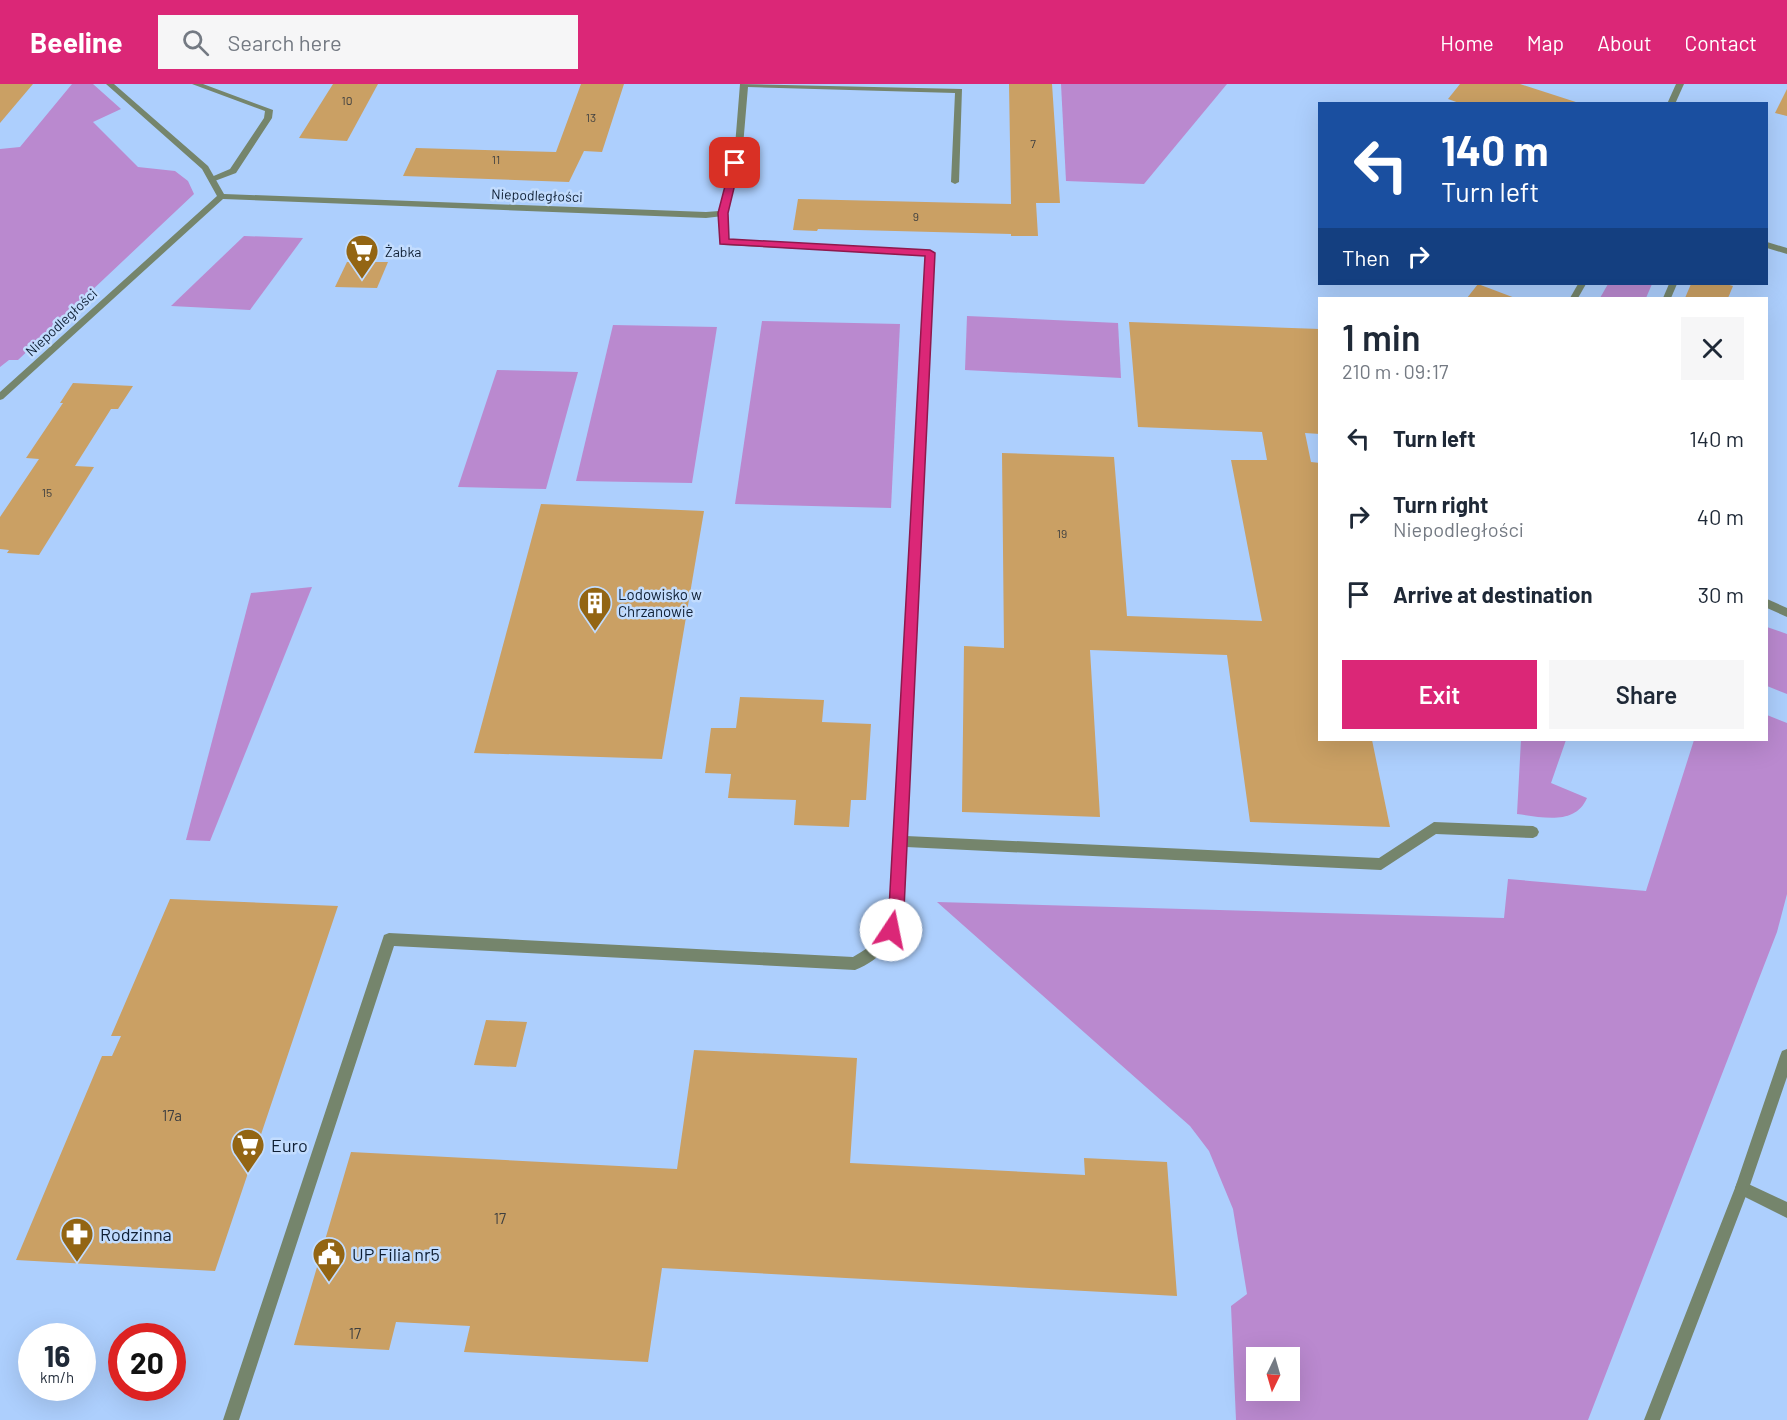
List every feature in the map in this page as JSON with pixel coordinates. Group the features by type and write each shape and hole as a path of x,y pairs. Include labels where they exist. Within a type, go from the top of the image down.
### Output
{"street":[{"path":"110,84 205,168 220,196"},
{"path":"196,84 269,110 268,118 233,171 212,180"},
{"path":"1672,102 1680,84"},
{"path":"231,1420 389,939 855,964 880,949 891,930 896,909 930,253 724,242 723,213 739,146 744,85 959,91 955,182"},
{"name":"Niepodległości","path":"0,397 220,196 706,215 723,213"},
{"path":"1768,245 1787,252"},
{"path":"1768,604 1787,613"},
{"path":"900,841 1381,864 1434,828 1533,832"},
{"path":"1652,1420 1742,1188 1787,1056"},
{"path":"1742,1188 1787,1210"}],"shaded area":[{"path":"72,84 93,84 121,109 93,122 138,167 175,171 188,181 194,194 18,360 9,360 0,367 0,149 20,147"},
{"path":"1061,84 1227,84 1144,184 1066,181"},
{"path":"244,236 303,238 250,310 171,306"},
{"path":"1607,285 1652,285 1646,297 1601,297"},
{"path":"967,316 1118,323 1121,378 965,370"},
{"path":"762,321 900,324 891,508 735,504"},
{"path":"613,325 717,327 692,483 576,481"},
{"path":"497,370 578,372 546,489 458,487"},
{"path":"312,587 210,841 186,840 251,593"},
{"path":"1768,627 1787,634 1787,694 1768,686"},
{"path":"1768,715 1787,723 1787,894 1777,932 1588,1420 1236,1420 1231,1306 1247,1294 1233,1209 1209,1151 1190,1126 937,902 1504,918 1508,879 1646,891 1694,741 1768,741"},
{"path":"1521,741 1566,741 1551,783 1587,798 1582,807 1575,813 1557,818 1517,814"}],"building":[{"path":"0,84 33,84 0,123"},
{"path":"333,84 378,84 347,141 299,138"},
{"path":"581,84 624,84 602,152 584,151 569,182 403,176 416,148 556,152"},
{"path":"1009,84 1052,84 1060,203 1036,203 1038,236 793,230 798,199 1011,204"},
{"path":"1460,84 1520,84 1576,102 1456,102 1448,99"},
{"path":"1787,89 1787,116 1775,113"},
{"path":"347,262 388,262 377,288 335,287"},
{"path":"1477,285 1481,285 1512,297 1468,297"},
{"path":"1691,285 1733,286 1728,297 1685,297"},
{"path":"1129,322 1318,329 1318,434 1305,433 1311,462 1318,463 1318,741 1372,741 1390,827 1250,822 1227,655 1090,650 1100,817 962,812 964,646 1004,648 1002,453 1114,457 1127,616 1262,621 1231,460 1267,460 1262,432 1138,427"},
{"path":"73,383 133,386 118,409 111,409 75,466 94,467 39,555 7,553 9,550 0,549 0,517 39,459 26,458 63,403 60,403"},
{"name":"Lodowisko w Chrzanowie","path":"541,504 704,511 662,759 474,753"},
{"path":"740,697 824,700 822,722 871,724 866,800 851,800 849,827 794,825 796,800 728,798 731,774 705,773 711,728 736,728"},
{"path":"170,899 338,906 215,1271 16,1260 102,1056 112,1056 121,1036 111,1036"},
{"path":"486,1020 527,1022 516,1067 474,1065"},
{"path":"694,1050 857,1058 850,1163 1085,1175 1084,1158 1167,1162 1177,1296 662,1268 648,1362 464,1352 470,1326 396,1322 389,1350 294,1345 351,1152 677,1169"}],"place":[{"name":"Żabka","path":"362,280"},
{"name":"Lodowisko w Chrzanowie","path":"595,632"},
{"name":"Euro","path":"248,1174"},
{"name":"Rodzinna","path":"77,1263"},
{"name":"UP Filia nr5","path":"329,1283"}],"route":[{"path":"735,163 723,213 724,242 930,253 896,909 891,930"}]}
